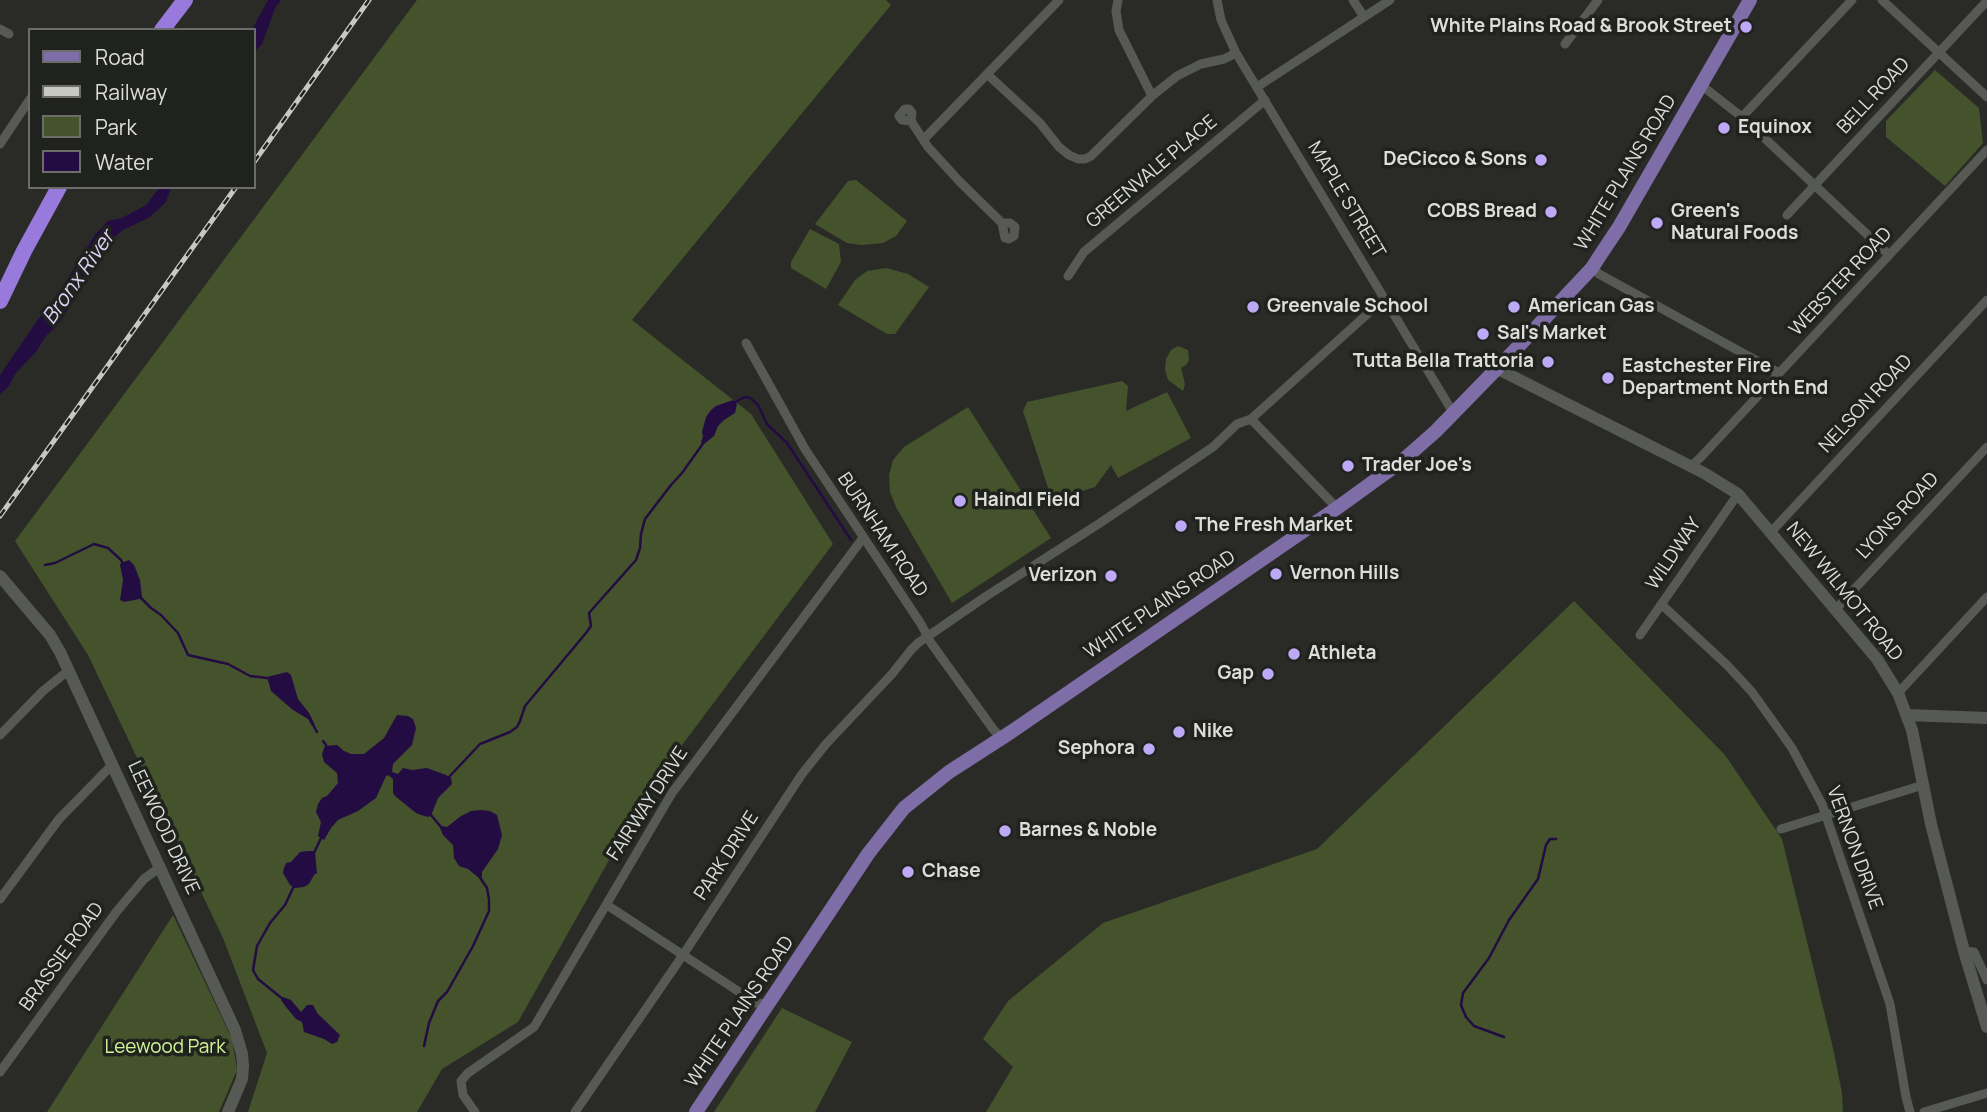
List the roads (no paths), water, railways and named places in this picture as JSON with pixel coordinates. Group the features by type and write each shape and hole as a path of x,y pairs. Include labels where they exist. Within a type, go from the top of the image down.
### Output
{"highway":[{"path":"164,28 185,0"},
{"path":"176,28 197,0"},
{"path":"0,276 46,189"},
{"path":"0,301 58,189"}],"main road":[{"name":"WHITE PLAINS ROAD","path":"696,1112 868,854 891,823 919,795 1337,508 1411,454 1454,414 1592,268 1619,227 1749,0"}],"street":[{"path":"924,139 1059,0"},
{"path":"1118,0 1116,11 1119,30 1152,96"},
{"name":"MAPLE STREET","path":"1217,0 1221,20 1236,53 1454,414"},
{"path":"1353,0 1364,17"},
{"path":"1257,87 1390,0"},
{"path":"1565,44 1598,0"},
{"path":"1742,117 1852,0"},
{"path":"1882,0 1987,97"},
{"name":"BELL ROAD","path":"1787,215 1987,1"},
{"path":"0,29 9,34"},
{"path":"987,75 1040,123 1059,147 1069,155 1085,159 1152,96 1187,71 1236,53"},
{"path":"1701,85 1742,117 1889,255"},
{"name":"GREENVALE PLACE","path":"1068,276 1084,252 1265,100"},
{"path":"0,144 28,102"},
{"path":"911,121 928,146 960,182 1002,223"},
{"name":"WEBSTER ROAD","path":"1690,467 1987,150"},
{"path":"1592,268 1608,280 1780,373"},
{"name":"PARK DRIVE","path":"575,1112 683,956 802,774 911,650 928,636 1213,447 1237,424 1251,419 1384,299"},
{"name":"NELSON ROAD","path":"1771,532 1987,300"},
{"name":"BURNHAM ROAD","path":"746,343 804,449 928,636 1001,738"},
{"name":"NEW WILMOT ROAD","path":"1496,368 1738,494 1877,659 1898,693 1907,715 1931,824 1987,1027"},
{"path":"1251,419 1337,508"},
{"name":"LYONS ROAD","path":"1835,610 1987,447"},
{"name":"WILDWAY","path":"1640,635 1738,494"},
{"name":"FAIRWAY DRIVE","path":"475,1112 463,1095 461,1081 468,1073 534,1027 672,793 863,538"},
{"name":"LEEWOOD DRIVE","path":"1,579 50,635 69,670 239,1042 242,1079 228,1112"},
{"path":"1898,693 1987,597"},
{"name":"VERNON DRIVE","path":"1661,604 1752,692 1792,748 1827,815 1890,1004 1910,1112"},
{"path":"0,735 43,691 69,670"},
{"path":"1907,715 1987,718"},
{"path":"0,899 59,819 112,765"},
{"path":"1781,829 1923,785"},
{"name":"BRASSIE ROAD","path":"0,1072 117,911 144,879 159,868"},
{"path":"607,905 756,1003 769,1004"},
{"path":"1964,951 1974,952 1987,980"},
{"path":"1924,1112 1987,1093"}],"water":[{"path":"268,0 281,0 275,8 262,44 256,50 256,28 253,28"},
{"name":"Bronx River","path":"158,189 170,189 166,202 150,217 123,230 105,245 60,322 0,394 0,375 61,289 95,235 108,221 122,218 146,205"},
{"path":"733,400 737,404 735,413 718,426 714,436 703,445 702,432 706,417 716,406"},
{"path":"129,560 140,580 142,597 124,602 120,600 123,580 120,565"},
{"path":"287,672 291,675 298,699 315,725 312,726 308,719 271,691 267,677"},
{"path":"397,715 413,719 416,728 412,745 393,764 392,772 398,774 403,768 427,768 451,778 452,784 438,798 429,817 416,813 395,796 393,779 388,775 376,798 358,811 338,820 324,840 318,836 321,822 316,812 322,798 338,783 337,773 324,762 322,754 325,746 337,745 351,754 364,754 384,738"},
{"path":"481,810 497,815 502,835 498,849 479,878 459,866 454,858 453,845 440,828 447,827 471,811"},
{"path":"313,851 317,873 309,884 295,888 283,873 286,863 291,862 300,852"},
{"path":"283,997 291,1000 301,1012 307,1005 313,1005 318,1014 340,1035 337,1042 332,1044 304,1032 302,1022 286,1007 281,1000"}],"waterway":[{"path":"735,402 745,397 758,405 767,424 787,443 851,540"},
{"path":"449,777 480,744 517,727 525,706 591,626 589,613 636,560 645,519 702,445"},
{"path":"45,565 55,563 94,544 108,548 123,564"},
{"path":"140,597 178,633 188,655 228,664 250,676 267,678"},
{"path":"312,723 317,732"},
{"path":"323,741 326,745"},
{"path":"431,815 441,827"},
{"path":"313,855 321,838"},
{"path":"1504,1037 1474,1026 1461,1005 1463,993 1489,958 1509,920 1538,879 1546,845 1550,839 1556,839"},
{"path":"424,1046 438,1001 447,992 489,911 487,888 479,876"},
{"path":"284,1000 258,979 253,970 257,946 270,923 285,905 295,884"}],"railway":[{"path":"256,159 369,0"},
{"path":"0,516 235,189"}],"place":[{"name":"White Plains Road & Brook Street","path":"1746,27"},
{"name":"Equinox","path":"1724,128"},
{"name":"DeCicco & Sons","path":"1541,160"},
{"name":"COBS Bread","path":"1551,212"},
{"name":"Green's Natural Foods","path":"1657,223"},
{"name":"Greenvale School","path":"1253,307"},
{"name":"American Gas","path":"1514,307"},
{"name":"Sal's Market","path":"1483,334"},
{"name":"Tutta Bella Trattoria","path":"1548,362"},
{"name":"Eastchester Fire Department North End","path":"1608,378"},
{"name":"Trader Joe's","path":"1348,466"},
{"name":"Haindl Field","path":"960,501"},
{"name":"The Fresh Market","path":"1181,526"},
{"name":"Vernon Hills","path":"1276,574"},
{"name":"Verizon","path":"1111,576"},
{"name":"Athleta","path":"1294,654"},
{"name":"Gap","path":"1268,674"},
{"name":"Nike","path":"1179,732"},
{"name":"Sephora","path":"1149,749"},
{"name":"Barnes & Noble","path":"1005,831"},
{"name":"Chase","path":"908,872"}],"park label":[{"name":"Leewood Park","path":"165,1048"}]}
